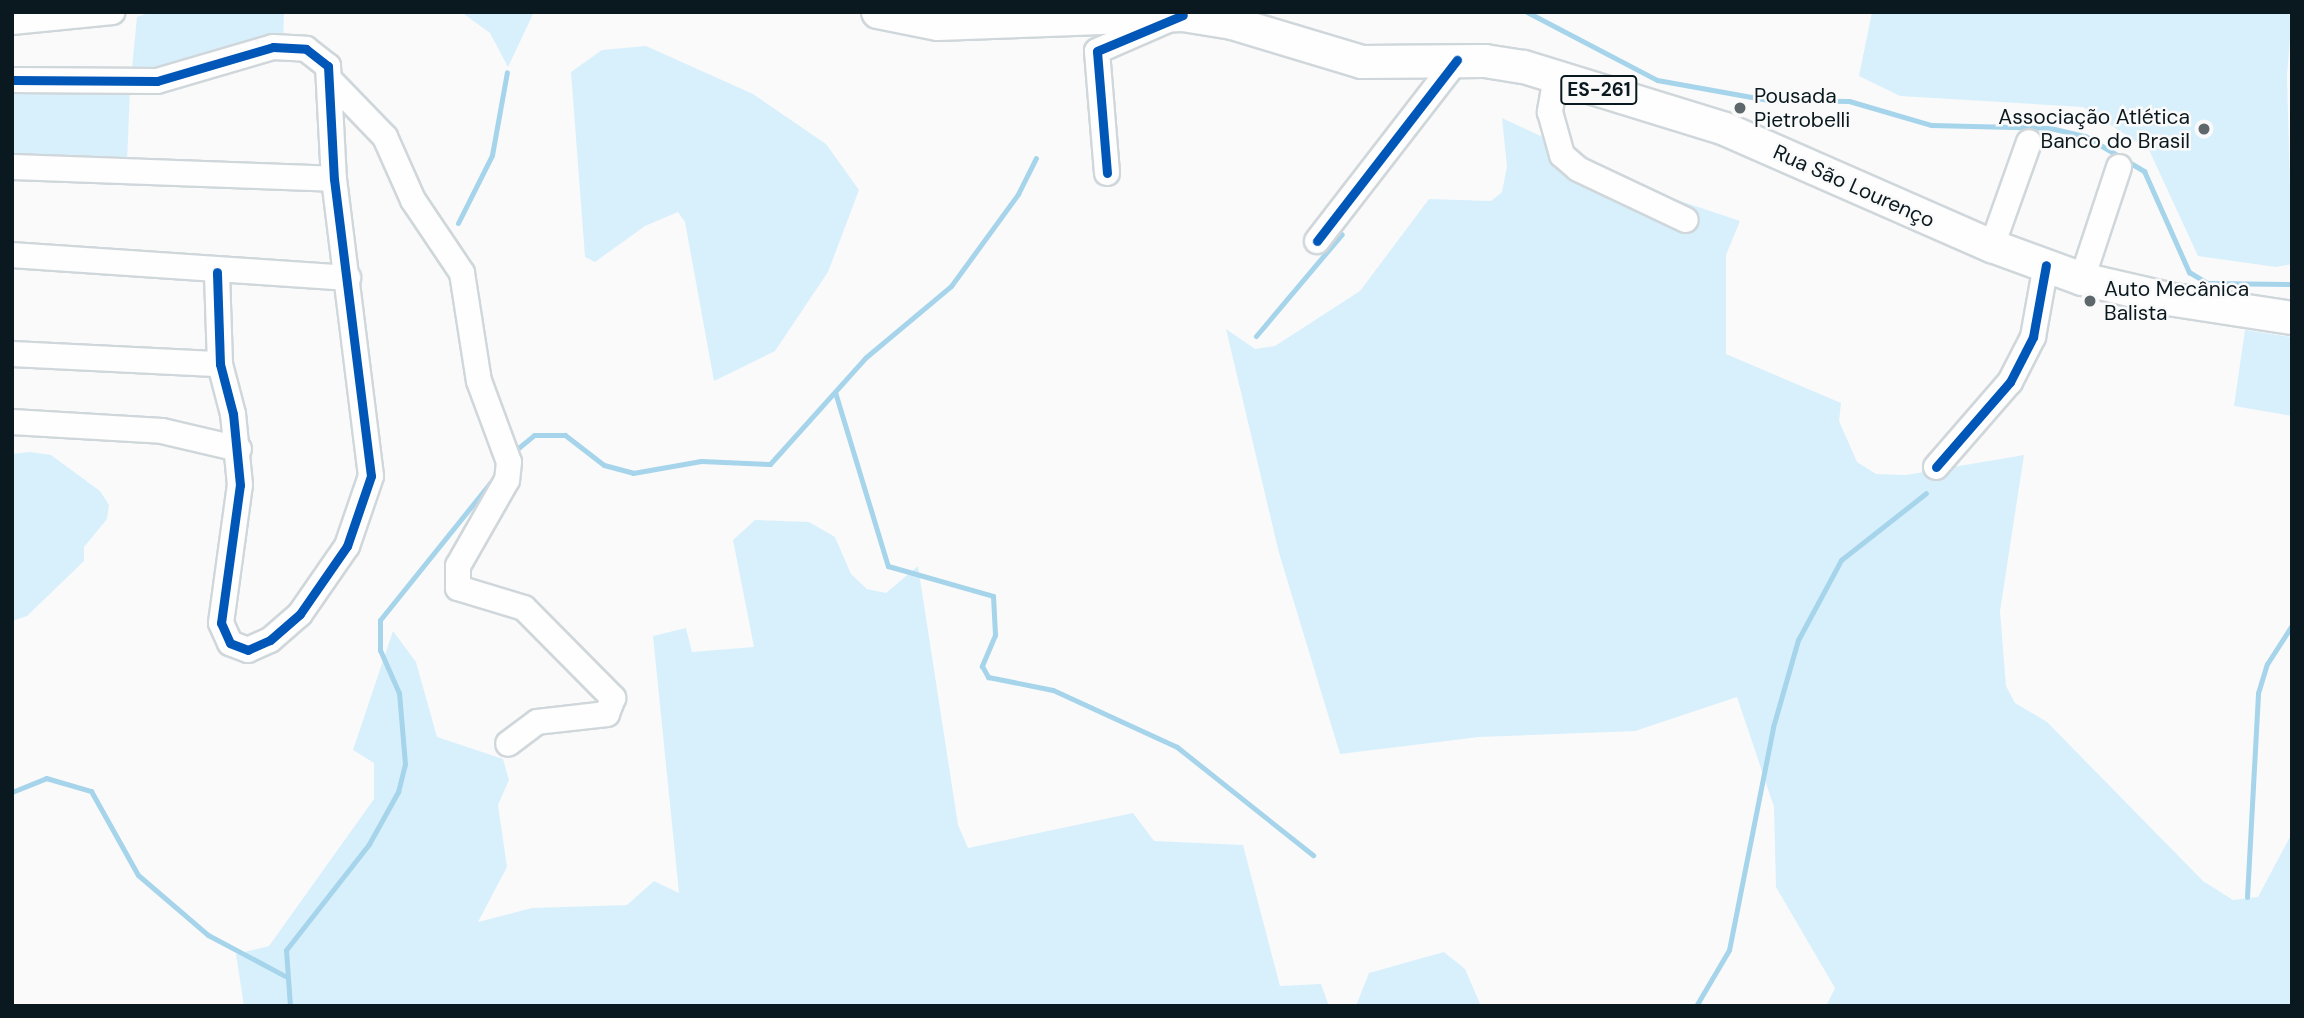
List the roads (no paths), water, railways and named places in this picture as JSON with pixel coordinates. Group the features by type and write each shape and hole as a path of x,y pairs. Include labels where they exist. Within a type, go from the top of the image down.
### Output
{"main road":[{"name":"Rua São Lourenço","path":"878,12 938,24 1025,15 1183,15 1232,23 1339,59 1385,64 1457,60 1524,67 1725,130 1993,246 2082,279 2168,299 2292,318"}],"street":[{"path":"12,23 113,12"},
{"path":"1107,173 1097,51 1183,15"},
{"path":"12,80 150,82 252,52 294,47 317,54 328,66 331,82 334,179 371,457 368,491 347,546 300,614 259,647 238,649 225,634 221,615 240,485 239,449 220,364 217,272"},
{"path":"1317,242 1457,60"},
{"path":"1556,77 1550,112 1562,155 1578,169 1686,220"},
{"path":"331,82 386,137 413,200 462,273 479,381 509,462 507,480 458,566 457,583 466,593 524,608 613,698 607,714 551,718 508,744"},
{"path":"1993,246 2029,142"},
{"path":"12,167 334,179"},
{"path":"2082,279 2119,167"},
{"path":"12,255 217,272 348,278"},
{"path":"1937,467 2010,382 2033,337 2046,265"},
{"path":"12,354 220,364"},
{"path":"12,422 162,431 239,449"}],"waterway":[{"path":"1527,12 1657,80 1768,100 1849,101 1931,125 2050,128 2085,136 2144,171 2189,272 2207,283 2292,284"},
{"path":"458,223 492,155 507,72"},
{"path":"517,449 534,435 565,435 604,465 633,473 701,461 770,464 865,358 951,286 1018,194 1036,158"},
{"path":"1256,336 1342,234"},
{"path":"835,392 888,566 993,596 995,635 982,666 988,677 1053,690 1177,747 1313,855"},
{"path":"290,1006 286,950 369,844 398,792 405,764 399,693 380,650 380,620 499,472"},
{"path":"1696,1006 1729,950 1773,727 1798,640 1841,560 1926,493"},
{"path":"2247,897 2258,693 2267,664 2292,625"},
{"path":"12,792 46,778 91,791 138,875 208,935 285,976"}],"place":[{"name":"Pousada Pietrobelli","path":"1740,108"},
{"name":"Associação Atlética Banco do Brasil","path":"2204,129"},
{"name":"Auto Mecânica Balista","path":"2090,301"}]}
